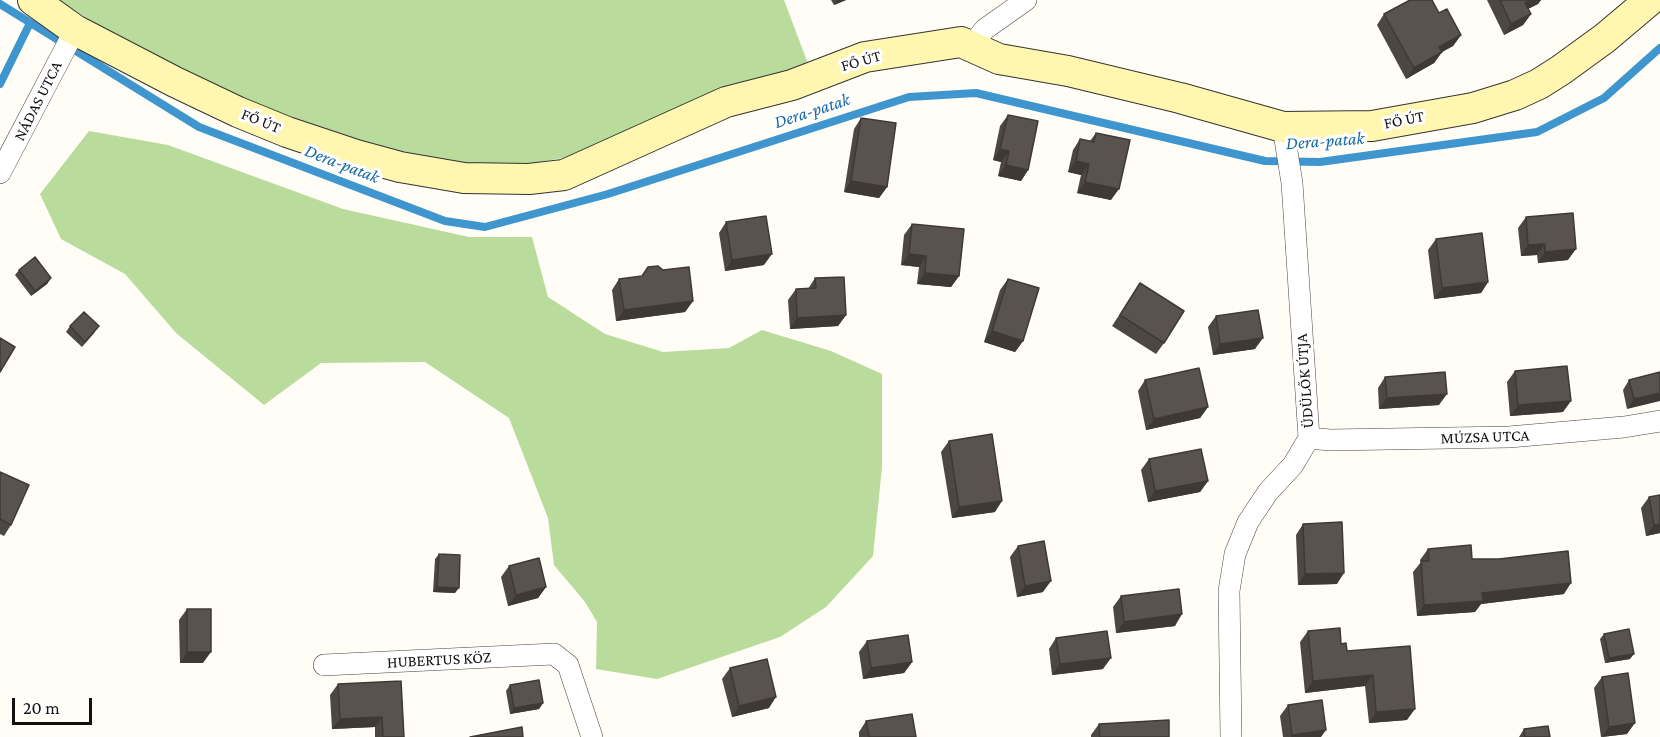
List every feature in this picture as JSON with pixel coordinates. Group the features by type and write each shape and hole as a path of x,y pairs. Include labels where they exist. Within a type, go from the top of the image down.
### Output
{"main road":[{"name":"FŐ ÚT","path":"33,0 73,34 238,112 287,132 389,164 464,178 535,179 564,175 726,102 792,85 865,57 961,42 999,59 1068,71 1180,98 1284,136 1372,126 1473,108 1515,95 1561,70 1605,38 1650,0"}],"street":[{"path":"961,42 974,42 994,22 1026,0"},
{"name":"NÁDAS UTCA","path":"0,173 73,34"},
{"name":"ÜDÜLŐK ÚTJA","path":"1231,737 1229,591 1235,554 1248,522 1268,492 1293,465 1309,438 1292,183 1284,136"},
{"name":"MÚZSA UTCA","path":"1309,438 1330,440 1509,437 1624,427 1660,420"},
{"name":"HUBERTUS KÖZ","path":"324,665 554,654 568,665 592,737"}],"green space":[{"path":"59,0 784,0 810,69 574,156 494,170 401,154 230,98 166,69"},
{"path":"89,131 168,145 343,209 469,237 532,237 548,297 605,334 663,352 729,348 762,330 831,351 882,374 882,467 873,556 826,607 780,637 657,679 596,669 597,622 585,602 554,565 548,518 509,418 425,362 321,363 264,405 176,333 125,274 61,239 40,194"}],"building":[{"path":"1410,0 1432,0 1439,13 1447,9 1461,35 1439,47 1442,52 1414,68 1384,14"},
{"path":"1500,0 1531,0 1525,3 1531,14 1511,24"},
{"path":"1008,115 1038,121 1028,170 1006,165 1009,151 1000,149"},
{"path":"861,118 896,123 887,187 851,181"},
{"path":"1096,133 1130,140 1119,189 1085,182 1089,164 1076,161 1080,139 1094,142"},
{"path":"1573,213 1576,249 1545,252 1545,244 1528,245 1526,217"},
{"path":"766,216 772,254 732,260 726,222"},
{"path":"912,224 964,229 959,276 925,273 926,256 909,254"},
{"path":"1482,233 1488,282 1442,288 1436,239"},
{"path":"35,257 51,278 35,291 19,270"},
{"path":"658,266 663,270 689,267 693,301 624,310 619,279 642,276 648,267"},
{"path":"844,277 846,315 797,318 796,289 816,288 815,278"},
{"path":"1008,279 1039,288 1023,341 992,331"},
{"path":"1140,283 1184,311 1164,343 1120,315"},
{"path":"1258,310 1263,338 1220,344 1216,316"},
{"path":"84,312 99,326 85,342 70,326"},
{"path":"0,338 15,347 0,372"},
{"path":"1567,366 1571,401 1518,405 1515,371"},
{"path":"1199,368 1208,407 1154,419 1145,380"},
{"path":"1445,372 1447,394 1387,398 1385,377"},
{"path":"1660,372 1660,393 1634,399 1629,380"},
{"path":"992,434 1002,501 959,507 949,441"},
{"path":"1201,449 1208,481 1155,491 1149,459"},
{"path":"0,472 29,485 11,525 0,519"},
{"path":"1660,495 1660,524 1654,525 1649,497"},
{"path":"1342,522 1344,573 1305,574 1303,524"},
{"path":"1044,541 1051,581 1025,586 1018,546"},
{"path":"1471,545 1472,559 1499,559 1568,551 1571,583 1482,593 1483,601 1424,605 1421,561 1429,561 1428,549"},
{"path":"439,554 460,555 459,588 437,587"},
{"path":"539,558 546,587 516,595 509,566"},
{"path":"1179,589 1182,614 1124,622 1121,596"},
{"path":"187,609 211,609 211,652 187,652"},
{"path":"1340,628 1341,644 1346,643 1347,651 1410,646 1415,709 1376,712 1373,675 1313,681 1308,631"},
{"path":"1629,629 1634,654 1609,658 1604,634"},
{"path":"1107,631 1111,658 1060,664 1056,638"},
{"path":"908,635 912,662 871,668 867,641"},
{"path":"767,659 776,697 739,706 730,668"},
{"path":"1628,673 1635,723 1609,727 1602,677"},
{"path":"539,680 543,703 514,708 510,685"},
{"path":"401,681 404,737 383,737 382,717 340,719 338,684"},
{"path":"1322,700 1326,730 1292,735 1288,705"},
{"path":"912,714 916,737 869,737 866,721"},
{"path":"1169,720 1169,737 1100,737 1099,724"},
{"path":"1548,726 1550,737 1525,737 1524,729"},
{"path":"522,727 523,737 470,737"}],"waterway":[{"name":"Dera-patak","path":"0,4 199,127 445,221 485,227 608,194 909,97 976,93 1265,161 1320,162 1537,132 1604,98 1660,48"},
{"path":"0,84 30,23"}]}
